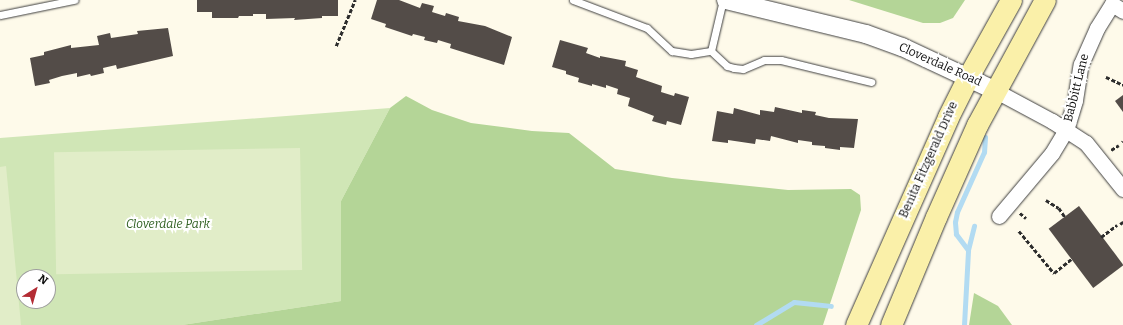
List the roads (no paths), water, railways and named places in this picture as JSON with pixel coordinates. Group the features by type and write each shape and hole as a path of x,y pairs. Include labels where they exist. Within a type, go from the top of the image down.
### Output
{"main road":[{"name":"Benita Fitzgerald Drive","path":"856,325 948,117 968,77 1011,0"},
{"path":"891,325 936,216 977,125 1045,0"}],"street":[{"name":"Cloverdale Road","path":"724,0 866,34 902,47 968,77 1066,130 1093,148 1123,189"},
{"name":"Babbitt Lane","path":"999,216 1052,153 1066,130 1075,100 1081,64 1095,32 1112,4 1123,11"}],"lane":[{"path":"0,15 74,0"},
{"path":"573,0 648,28 672,51 691,54 711,51"},
{"path":"711,51 724,0"},
{"path":"711,51 727,66 734,68 743,69 764,60 781,60 871,82"}],"waterway":[{"path":"968,250 956,234 955,222 957,212 984,152 985,137"},
{"path":"964,325 968,250 974,226"},
{"path":"756,325 794,302 831,306"}],"park label":[{"name":"Cloverdale Park","path":"168,225"}]}
